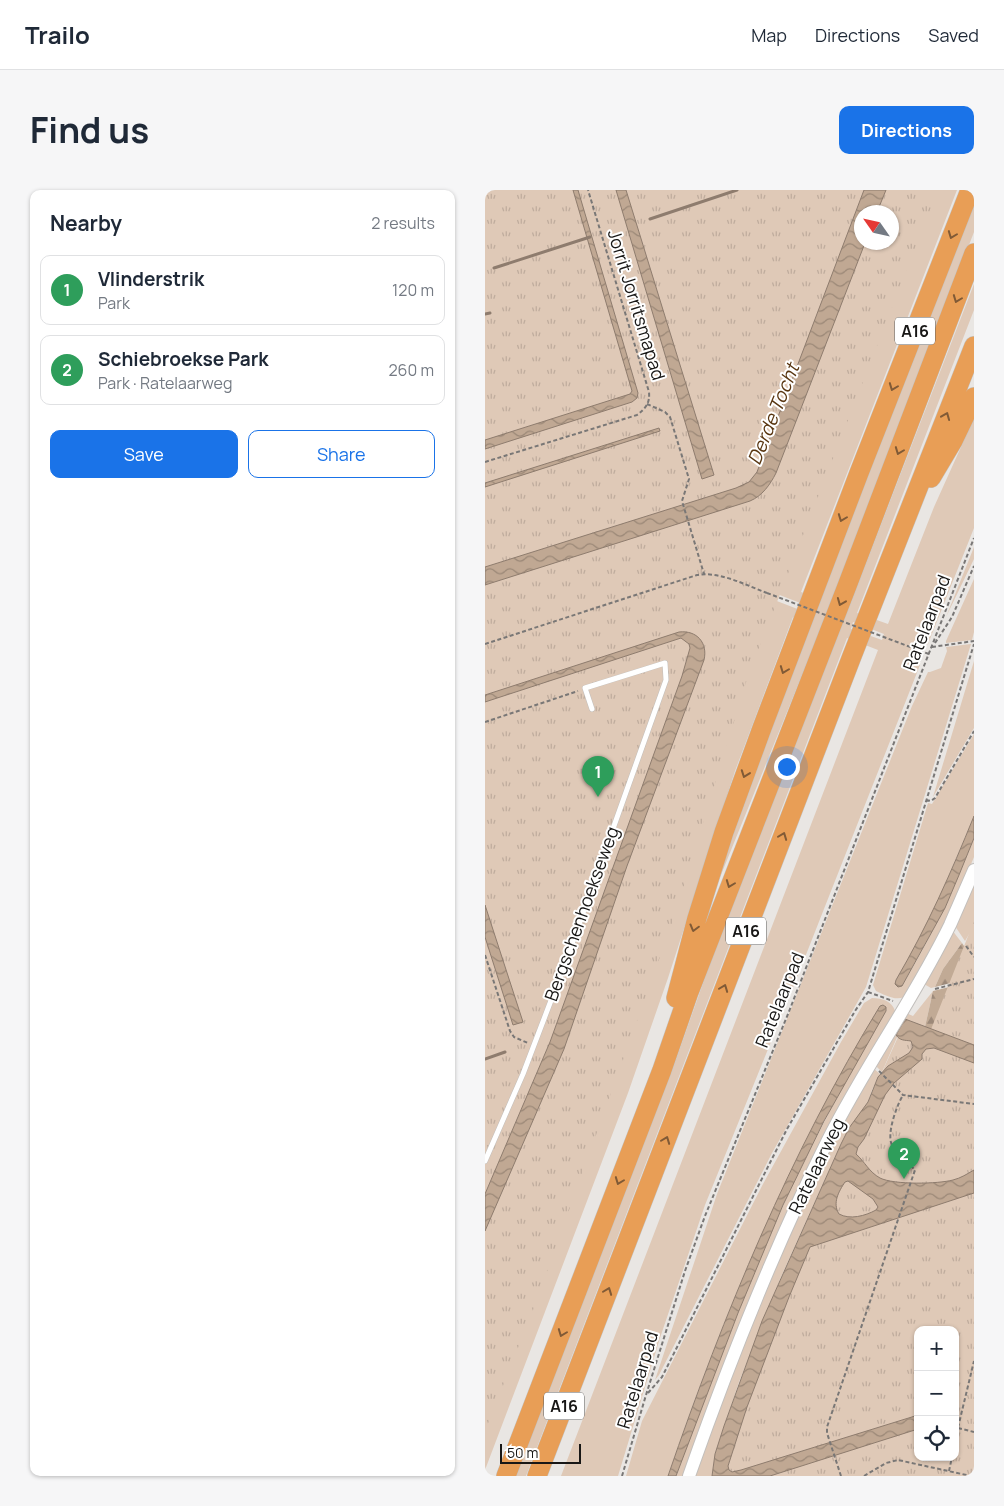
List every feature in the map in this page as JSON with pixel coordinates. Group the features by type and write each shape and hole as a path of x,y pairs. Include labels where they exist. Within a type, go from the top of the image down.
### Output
{"highway":[{"name":"A16","path":"662,1070 680,980 724,832 852,491 970,190"},
{"name":"A16","path":"507,1476 662,1070 689,992 974,253"},
{"name":"A16","path":"537,1476 902,526 974,346"},
{"name":"A16","path":"902,526 953,441 974,397"}],"street":[{"name":"Ratelaarweg","path":"689,1476 720,1391 791,1219 842,1113 950,926 974,870"}],"lane":[{"name":"Bergschenhoekseweg","path":"485,1161 534,1046 563,969 666,680 665,663 585,688"},
{"path":"585,688 592,708"}],"path":[{"name":"Jorrit Jorritsmapad","path":"485,462 637,415 649,399 649,392 588,190"},
{"path":"647,404 665,412 670,417 689,479 682,501 704,574"},
{"name":"Ratelaarpad","path":"622,1476 646,1395 705,1216 788,1014 974,538"},
{"path":"932,647 952,617 974,566"},
{"path":"485,644 704,574 718,576 767,593 929,654"},
{"path":"646,1395 662,1377 787,1129 855,1011 868,992 974,643 932,647"},
{"path":"485,722 585,688"},
{"path":"926,800 931,801 935,798 974,731"},
{"path":"966,946 974,957"},
{"path":"485,955 511,1035 534,1046"},
{"path":"935,988 974,979"},
{"path":"868,992 905,1006"},
{"path":"877,1069 903,1094 974,1104"},
{"path":"841,1476 827,1434 827,1427 915,1170 893,1147 890,1141 898,1104 903,1094"},
{"path":"959,1424 974,1361"},
{"path":"959,1428 974,1432"},
{"path":"864,1476 886,1463 898,1460 971,1476"},
{"path":"949,1472 951,1461"}],"green space":[{"path":"485,190 938,190 748,676 674,918 535,1305 485,1431"},
{"path":"886,190 957,190 801,592 819,599 974,200 974,232 831,603 848,610 974,284 974,310 857,613 888,624 934,507 974,418 974,528 928,644 922,647 913,645 911,651 920,656 920,665 705,1205 660,1338 618,1476 561,1476 878,650 847,638 526,1476 516,1476 674,1065 712,958 838,635 821,628 695,939 810,624 793,617 735,771 668,978 628,1093 485,1470 485,1231 723,580 813,615 816,609 720,572 888,250 899,250 899,205 890,205","holes":["853,622 884,634 882,640 851,629"]},
{"path":"974,547 974,559 946,617"},
{"path":"974,579 974,632 972,640 946,643 946,641"},
{"path":"971,644 866,987 772,1153 655,1380 717,1194 912,706 928,672 941,668 947,651 946,647"},
{"path":"974,661 974,728 933,797"},
{"path":"974,734 974,816 940,897 920,938 896,980 902,986 941,914 974,838 974,857 932,949 904,997 890,997 876,991 873,985 928,803 932,804"},
{"path":"974,884 974,926 965,941 955,926"},
{"path":"974,921 974,1476 715,1476 770,1321 902,1028 928,1037"},
{"path":"952,930 962,943 943,969 935,987 931,988 924,984"},
{"path":"962,943 974,961 974,977 935,987 943,969"},
{"path":"974,981 974,1045 925,1027 933,991"},
{"path":"933,991 925,1027 905,1019 882,1072 875,1065 906,1013 913,1016"},
{"path":"872,998 886,1001 892,1005 895,1011 856,1078 685,1476 676,1476 755,1269 802,1165 858,1059 886,1011 886,1007 883,1005 880,1006 817,1119 761,1235 712,1355 668,1476 626,1476 642,1421 763,1184 841,1042 864,1003"},
{"path":"873,1068 880,1074 868,1102 841,1144 781,1277 739,1382 715,1454 712,1476 694,1476 756,1313 816,1175"}],"water":[{"path":"573,190 578,190 638,393 637,398 632,402 485,449 485,440 630,394 632,391"},
{"path":"616,190 626,190 714,475 702,479"},
{"path":"864,190 886,190 880,205 858,205"},
{"path":"854,216 854,250 862,250 776,473 762,493 750,501 485,585 485,567 736,488 749,482 757,472"},
{"path":"659,428 660,431 485,487 485,483"},
{"path":"679,632 691,633 700,639 704,648 704,660 627,866 564,1049 485,1231 485,1194 550,1042 682,676 690,648 689,644 681,638 485,702 485,695"},
{"path":"974,816 974,838 945,908 902,986 898,987 895,984 896,980 938,900"},
{"path":"485,905 523,1022 513,1025 485,937"},
{"path":"880,1006 886,1007 886,1011 824,1121 783,1205 738,1313 676,1476 668,1476 712,1354 761,1235 788,1176 847,1062"},
{"path":"905,1019 974,1045 974,1063 934,1048 926,1049 922,1054 922,1059 894,1083 885,1095 856,1154 876,1176 895,1182 927,1183 953,1180 974,1170 974,1193 810,1247 747,1407 728,1466 732,1472 741,1470 914,1416 914,1430 770,1476 712,1476 715,1454 724,1426 762,1321 841,1144 849,1128 868,1102 878,1077 888,1066 909,1053 913,1047 911,1041 896,1035","holes":["848,1181 873,1199 878,1207 867,1214 848,1217 839,1214 836,1201 845,1182"]}],"waterway":[{"path":"650,219 737,190"},
{"path":"494,268 590,237"},
{"path":"485,314 490,313"},
{"path":"485,1059 505,1052"}],"place":[{"name":"Vlinderstrik","path":"598,797"},
{"name":"Schiebroekse Park","path":"904,1179"}],"water label":[{"name":"Derde Tocht","path":"773,414"}]}
